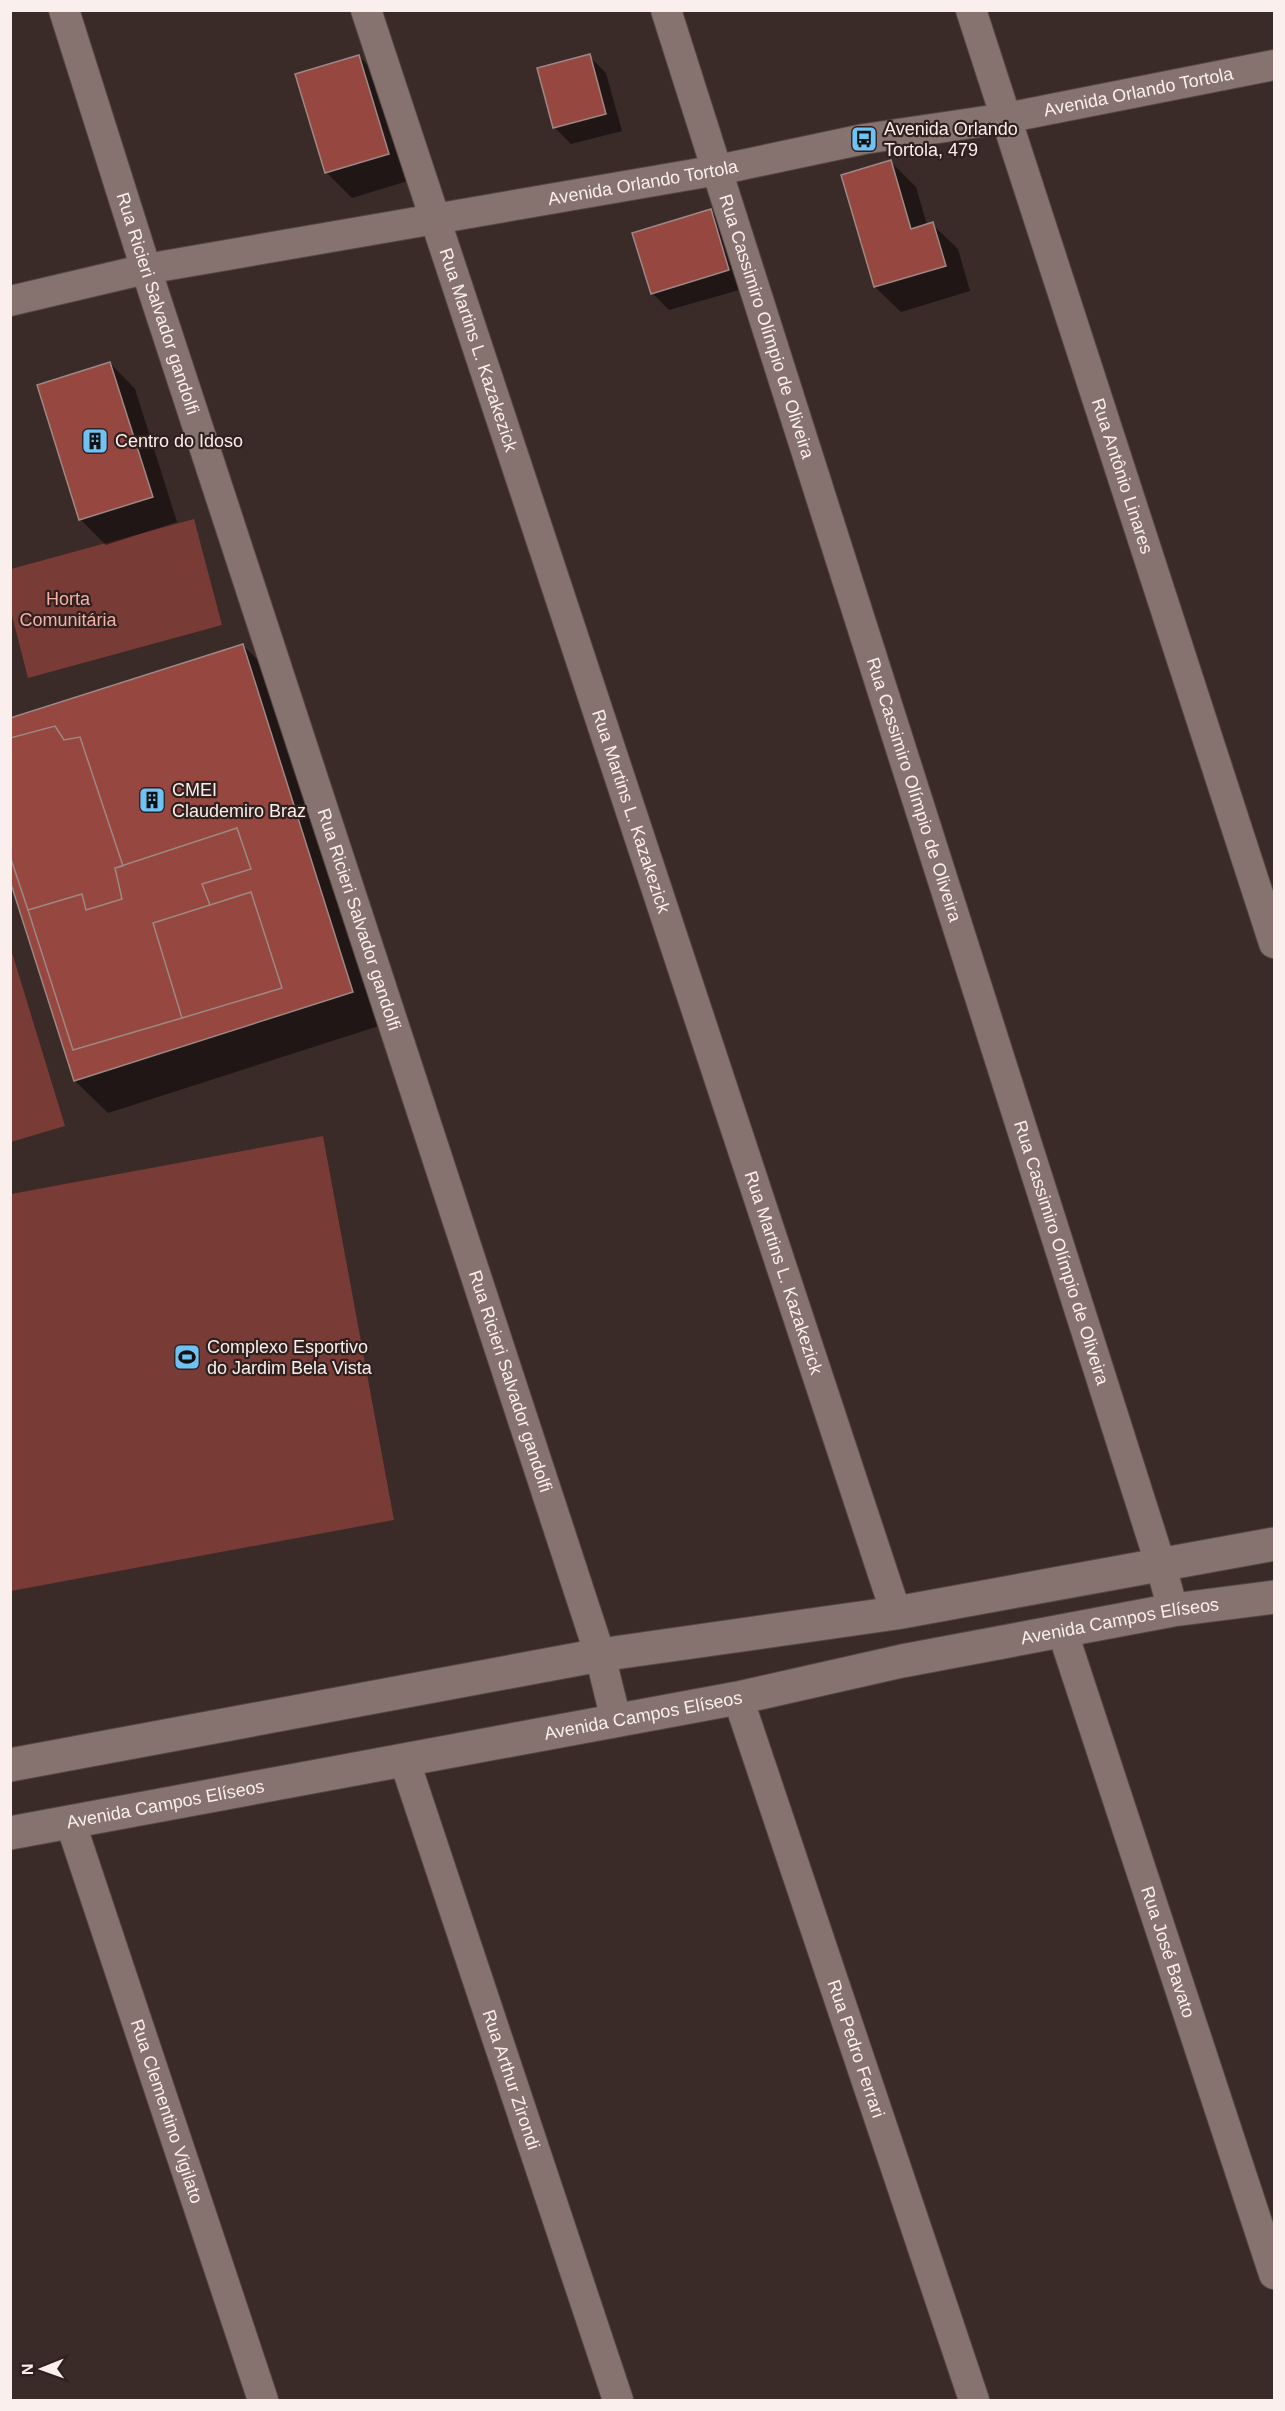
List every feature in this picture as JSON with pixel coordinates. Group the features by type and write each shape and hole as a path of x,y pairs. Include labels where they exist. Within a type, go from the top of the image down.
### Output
{"street":[{"name":"Rua Ricieri Salvador gandolfi","path":"64,10 146,269 600,1655 616,1720"},
{"name":"Rua Martins L. Kazakezick","path":"366,10 896,1613"},
{"name":"Rua Cassimiro Olímpio de Oliveira","path":"666,10 1161,1566 1173,1610"},
{"name":"Rua Antônio Linares","path":"971,10 1275,943"},
{"name":"Avenida Orlando Tortola","path":"10,301 146,269 718,170 864,139 1006,118 1275,65"},
{"path":"10,1765 600,1655 896,1613 1275,1544"},
{"name":"Avenida Campos Elíseos","path":"10,1833 738,1698 902,1661 1062,1630 1173,1610 1275,1597"},
{"name":"Rua José Bavato","path":"1062,1630 1275,2274"},
{"name":"Rua Pedro Ferrari","path":"738,1698 974,2400"},
{"name":"Rua Arthur Zirondi","path":"405,1759 618,2400"},
{"name":"Rua Clementino Vigilato","path":"70,1821 263,2400"}],"green space":[{"name":"Horta Comunitária","path":"194,519 222,625 28,678 11,612 11,569"},
{"path":"10,946 65,1126 11,1142 10,1142"},
{"name":"Complexo Esportivo do Jardim Bela Vista","path":"323,1136 394,1520 11,1591 11,1194"}],"building":[{"path":"590,54 606,114 553,128 537,68"},
{"path":"359,55 389,154 325,173 295,74"},
{"path":"891,160 911,229 933,222 946,266 874,287 841,175"},
{"path":"711,209 729,270 651,294 632,233"},
{"name":"Centro do Idoso","path":"110,362 153,497 79,520 37,385"},
{"name":"CMEI Claudemiro Braz","path":"243,644 353,992 74,1081 10,881 10,718"},
{"path":"55,726 64,740 80,737 123,866 115,868 122,899 86,910 82,894 28,910 10,856 10,738"},
{"path":"237,828 251,869 202,884 210,905 153,923 182,1018 73,1050 28,910 82,894 86,910 122,899 115,868"},
{"path":"251,892 282,988 182,1018 153,923"}],"place":[{"name":"Avenida Orlando Tortola, 479","path":"864,139"},
{"name":"Centro do Idoso","path":"95,441"},
{"name":"CMEI Claudemiro Braz","path":"152,800"},
{"name":"Complexo Esportivo do Jardim Bela Vista","path":"187,1357"}]}
